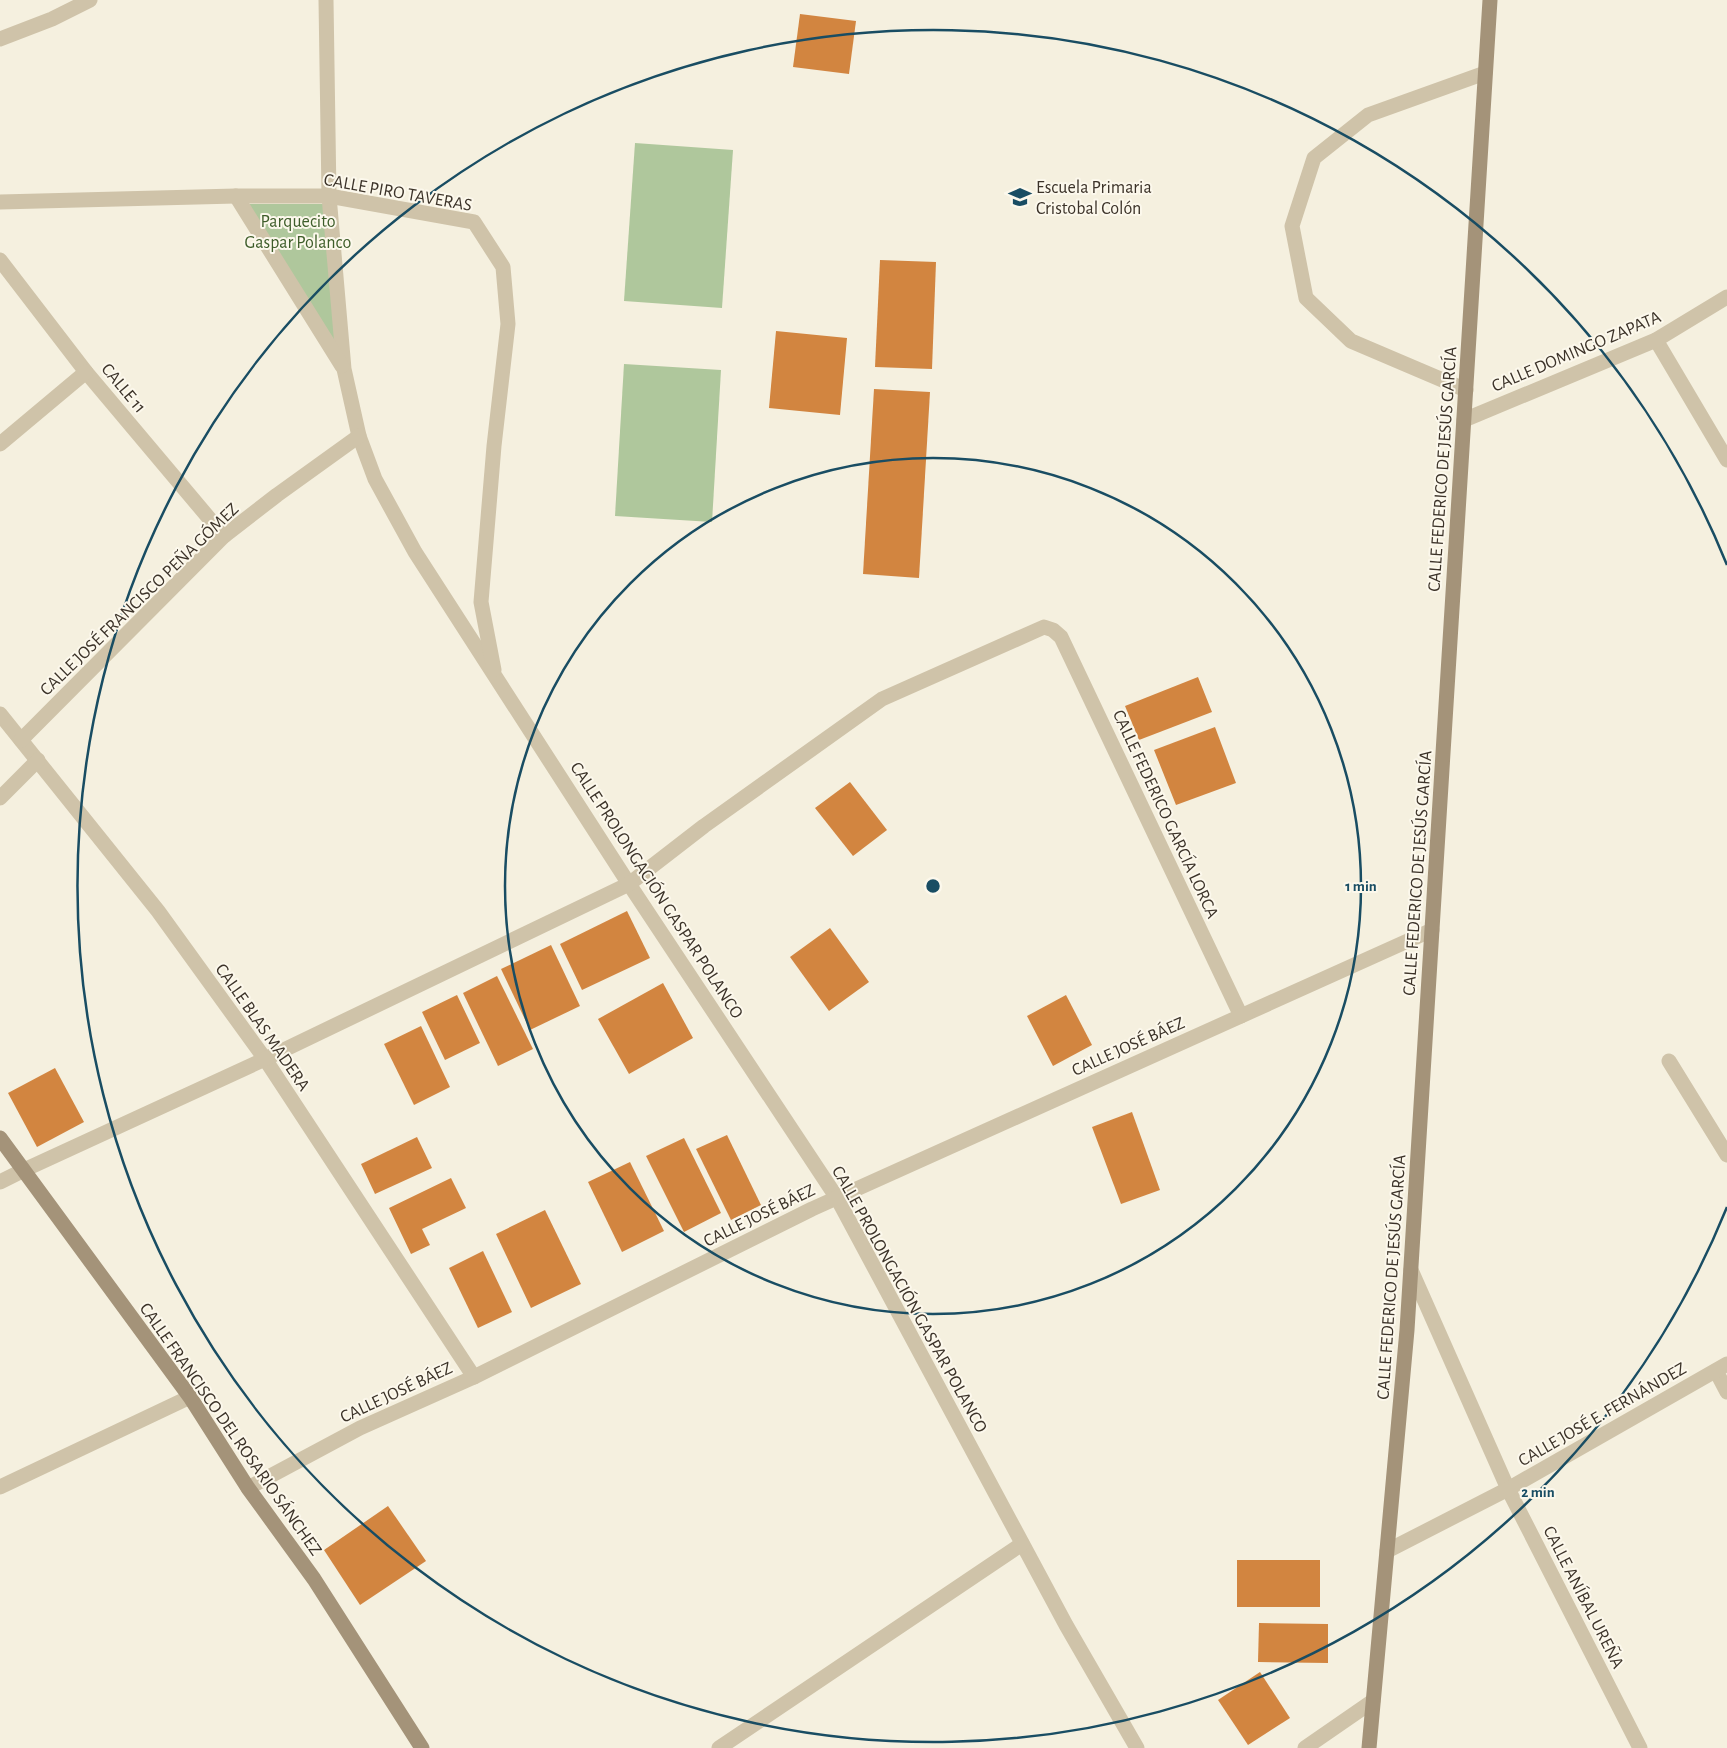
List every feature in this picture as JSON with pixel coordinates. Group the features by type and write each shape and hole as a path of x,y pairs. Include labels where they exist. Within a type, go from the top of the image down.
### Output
{"main road":[{"name":"CALLE FEDERICO DE JESÚS GARCÍA","path":"1369,1748 1407,1330 1490,0"},
{"name":"CALLE FRANCISCO DEL ROSARIO SÁNCHEZ","path":"0,1138 190,1397 248,1488 314,1579 422,1748"}],"street":[{"path":"0,39 52,20 90,0"},
{"name":"CALLE PROLONGACIÓN GASPAR POLANCO","path":"326,0 329,196 344,369 360,436 375,479 415,552 629,884 837,1198 1066,1626 1137,1748"},
{"path":"1466,390 1351,341 1306,298 1292,226 1314,158 1368,115 1485,74"},
{"path":"236,196 344,369"},
{"name":"CALLE PIRO TAVERAS","path":"0,202 236,196 329,196 474,222 503,267 508,324 494,446 481,602 496,678"},
{"name":"CALLE 11","path":"0,260 86,372 224,536"},
{"name":"CALLE DOMINGO ZAPATA","path":"1464,420 1656,340 1727,297"},
{"path":"1656,340 1727,460"},
{"path":"0,444 86,372"},
{"name":"CALLE JOSÉ FRANCISCO PEÑA GÓMEZ","path":"21,740 224,536 276,495 360,436"},
{"name":"CALLE FEDERICO GARCÍA LORCA","path":"629,884 704,826 882,698 1044,627 1053,630 1061,637 1241,1016"},
{"name":"CALLE BLAS MADERA","path":"0,714 158,912 265,1059 474,1377"},
{"path":"0,798 38,760"},
{"path":"0,1182 265,1059 629,884"},
{"name":"CALLE JOSÉ BÁEZ","path":"248,1488 360,1428 474,1377 837,1198 1432,930"},
{"path":"1669,1061 1727,1155"},
{"name":"CALLE ANÍBAL UREÑA","path":"1411,1270 1508,1489 1640,1748"},
{"path":"1721,1367 1727,1392"},
{"name":"CALLE JOSÉ E. FERNÁNDEZ","path":"1387,1550 1508,1489 1721,1367"},
{"path":"0,1487 190,1397"},
{"path":"719,1748 1022,1544"},
{"path":"1305,1748 1373,1701"}],"green space":[{"path":"635,143 733,150 722,308 624,301"},
{"name":"Parquecito Gaspar Polanco","path":"248,204 323,204 335,342"},
{"path":"624,364 721,370 712,522 615,516"}],"building":[{"path":"800,14 856,21 849,74 793,67"},
{"path":"880,260 936,262 932,369 875,367"},
{"path":"776,331 847,338 840,415 769,408"},
{"path":"874,389 930,392 919,578 863,574"},
{"path":"1198,677 1212,712 1139,740 1125,706"},
{"path":"1215,727 1236,783 1176,805 1154,750"},
{"path":"850,782 887,830 853,856 815,808"},
{"path":"627,911 650,958 582,990 560,944"},
{"path":"830,928 869,982 829,1011 790,957"},
{"path":"551,945 580,1006 530,1030 501,969"},
{"path":"497,976 533,1049 498,1066 463,993"},
{"path":"663,983 693,1038 629,1074 598,1019"},
{"path":"457,995 480,1043 445,1060 422,1012"},
{"path":"1066,995 1092,1045 1053,1066 1027,1016"},
{"path":"421,1026 450,1087 414,1105 384,1044"},
{"path":"55,1068 84,1122 37,1147 8,1093"},
{"path":"1132,1112 1160,1190 1121,1204 1092,1127"},
{"path":"727,1135 761,1205 731,1220 696,1149"},
{"path":"417,1137 432,1168 375,1194 361,1164"},
{"path":"684,1138 721,1213 684,1232 646,1156"},
{"path":"630,1162 664,1231 622,1252 588,1182"},
{"path":"451,1178 466,1208 422,1229 430,1245 411,1254 389,1208"},
{"path":"545,1210 581,1284 531,1308 496,1234"},
{"path":"483,1251 512,1312 478,1328 449,1268"},
{"path":"388,1506 426,1561 360,1605 324,1550"},
{"path":"1237,1560 1320,1560 1320,1607 1237,1607"},
{"path":"1259,1623 1328,1624 1328,1663 1258,1662"},
{"path":"1260,1672 1290,1718 1248,1745 1218,1700"}],"place":[{"name":"Escuela Primaria Cristobal Colón","path":"1020,197"}]}
